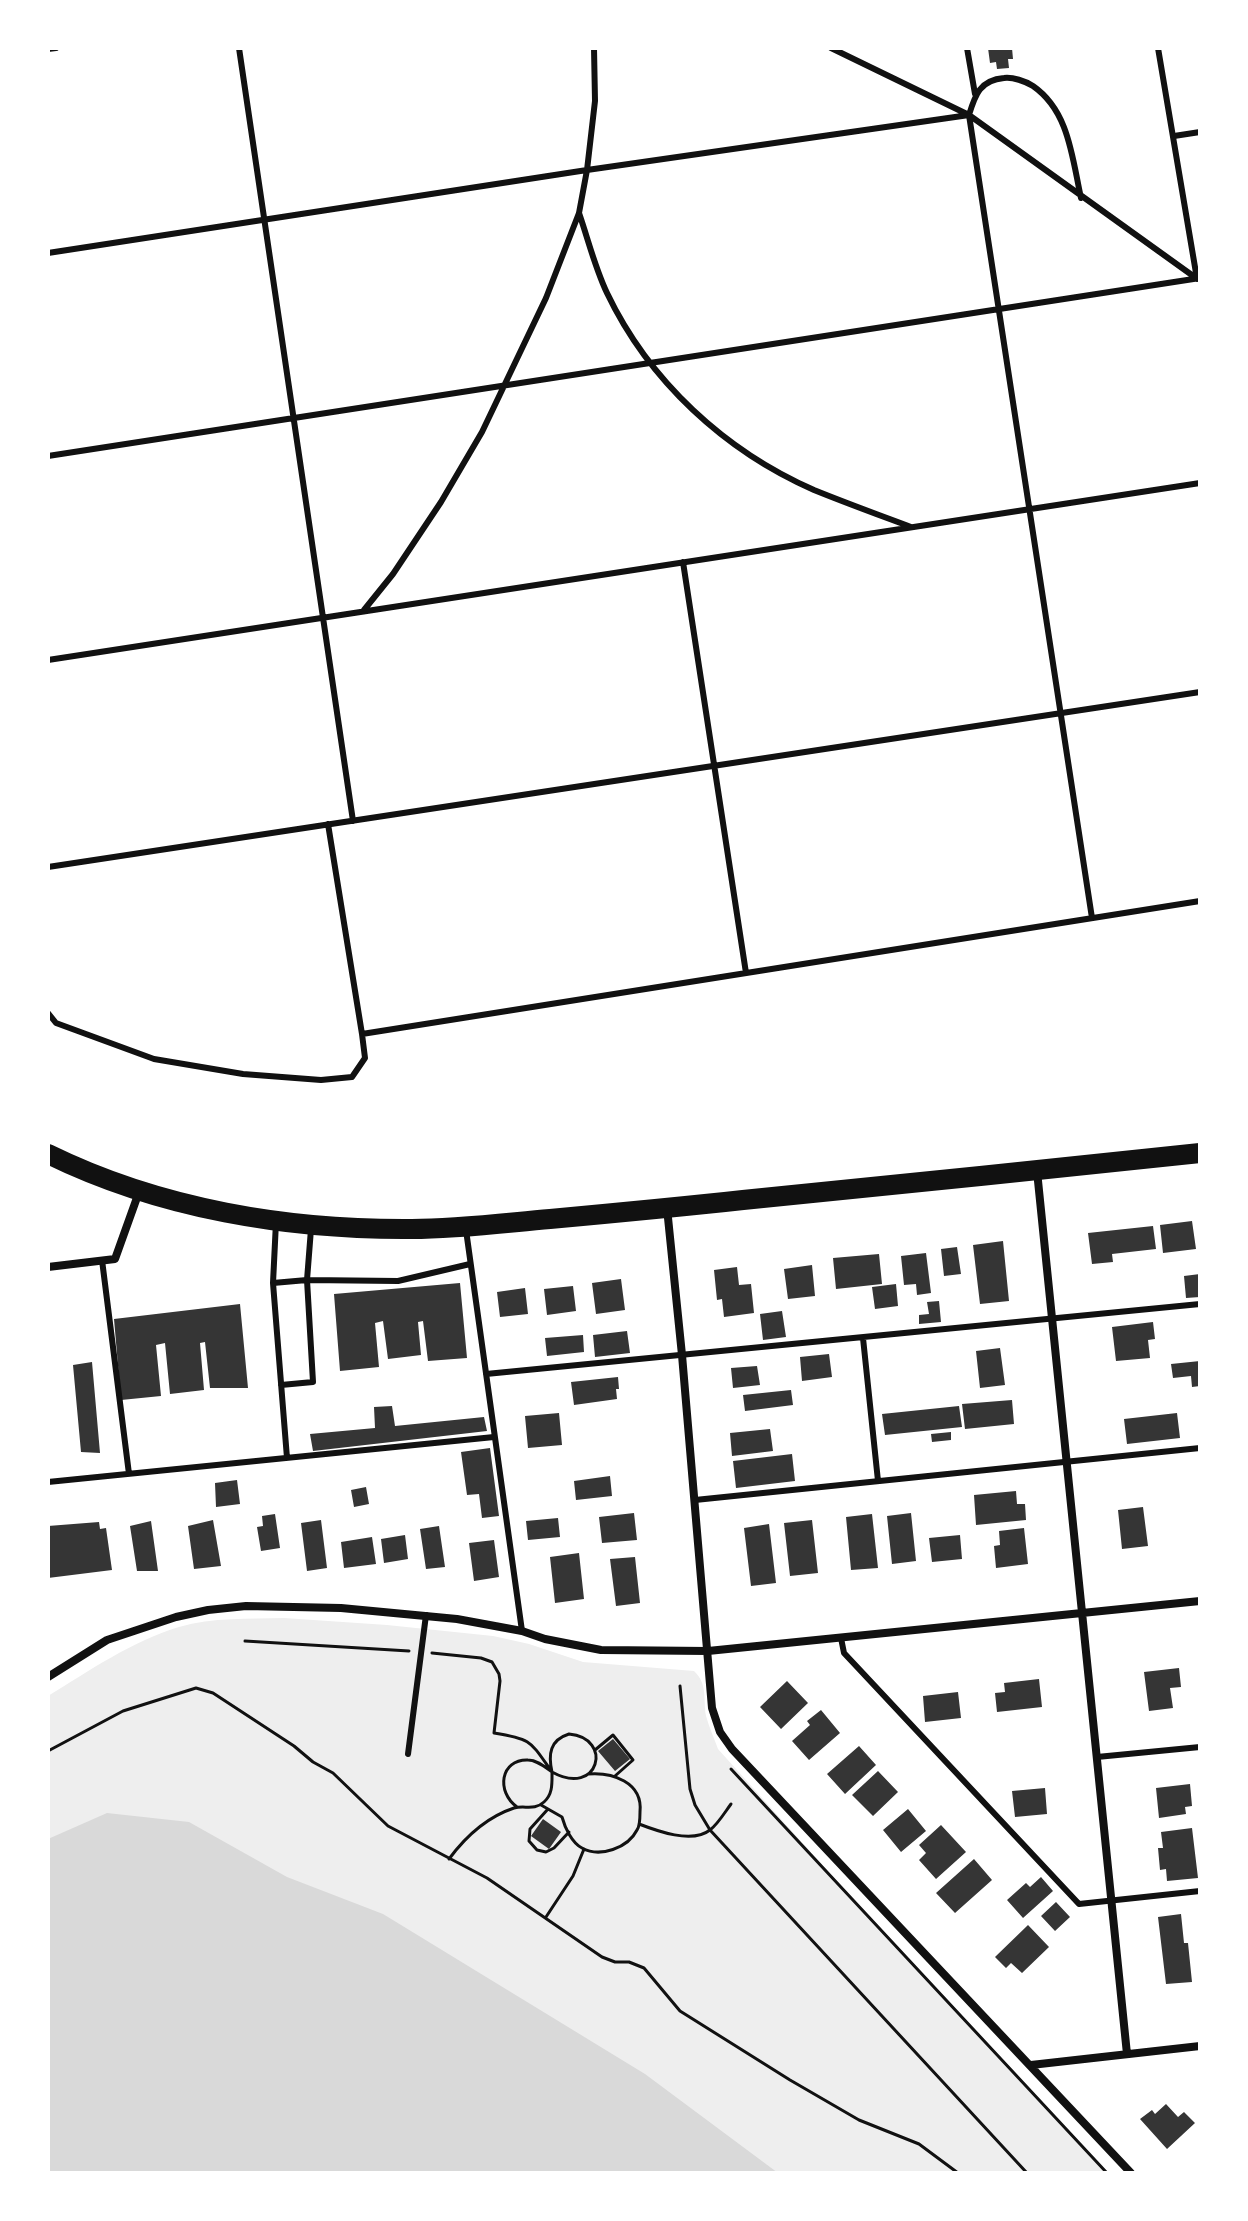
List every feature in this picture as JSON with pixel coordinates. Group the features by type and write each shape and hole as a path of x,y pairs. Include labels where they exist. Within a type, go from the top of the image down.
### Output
{"main road":[{"path":"48,1154 139,1191 210,1209 311,1225 412,1229 466,1227 667,1208 1200,1153"}],"street":[{"path":"1037,1170 1127,2054"},
{"path":"48,1267 115,1259 139,1191"},
{"path":"667,1208 712,1708 720,1732 732,1749 1131,2173"},
{"path":"48,1677 107,1640 176,1617 246,1606 341,1608 426,1615 473,1621 601,1650 708,1651 1200,1601"},
{"path":"1031,2065 1200,2046"}],"lane":[{"path":"48,49 56,48"},
{"path":"239,48 353,821"},
{"path":"363,612 393,574 441,502 482,432 546,298 579,213 595,101 594,48"},
{"path":"831,48 969,115 1081,198 1199,279"},
{"path":"967,48 975,94 969,115 1092,918"},
{"path":"1158,48 1199,279"},
{"path":"975,94 992,79 1009,77 1045,94 1058,110 1064,126 1081,198"},
{"path":"48,253 969,115"},
{"path":"1174,136 1200,132"},
{"path":"579,213 606,291 628,332 649,363 713,429 770,467 813,489 912,527"},
{"path":"48,456 1199,279"},
{"path":"48,660 1200,483"},
{"path":"683,562 746,973"},
{"path":"48,867 1200,692"},
{"path":"48,1013 56,1023 154,1059 243,1074 321,1080 352,1077 365,1058 328,824"},
{"path":"362,1034 1200,901"},
{"path":"276,1221 273,1283 287,1458"},
{"path":"281,1385 313,1382 307,1280 311,1225"},
{"path":"466,1227 522,1631"},
{"path":"102,1260 129,1474"},
{"path":"273,1283 307,1280 398,1281 470,1264"},
{"path":"486,1374 1200,1304"},
{"path":"863,1338 878,1481"},
{"path":"48,1482 494,1437"},
{"path":"695,1500 1200,1448"},
{"path":"408,1754 426,1615"},
{"path":"841,1638 844,1653 1079,1904 1200,1891"},
{"path":"1097,1757 1200,1747"}],"path":[{"path":"680,1686 690,1789 695,1805 710,1830 1027,2173"},
{"path":"48,1751 68,1738 136,1707 196,1688 213,1693 333,1773 388,1826 487,1878 602,1957 644,1968 680,2011 859,2120 919,2144 958,2173"},
{"path":"541,1805 562,1817 575,1842 584,1849 599,1852 620,1847 638,1829 641,1805 631,1786 615,1776 588,1774 567,1779 552,1772 538,1762 518,1761 509,1767 504,1776 503,1789 506,1797 517,1807 530,1809 541,1805 549,1797 552,1785 552,1772 549,1754 552,1746 561,1736 569,1734 583,1736 595,1750 595,1762 588,1774"},
{"path":"595,1750 613,1735 633,1760 615,1776"},
{"path":"639,1824 664,1834 699,1835 710,1830 731,1804"},
{"path":"449,1859 478,1827 517,1807"},
{"path":"548,1809 530,1829 529,1841 537,1850 546,1852 554,1848 569,1832"},
{"path":"546,1917 573,1876 584,1849"}],"shaded area":[{"path":"284,1618 493,1636 583,1662 694,1671 703,1686 706,1716 718,1749 1105,2173 48,2173 48,1696 128,1648 179,1627 218,1620"},
{"path":"107,1813 189,1822 287,1877 383,1914 645,2074 778,2173 48,2173 48,1839"}],"building":[{"path":"988,48 1012,48 1013,59 1008,59 1009,68 997,69 996,62 990,63"},
{"path":"1192,1221 1196,1249 1163,1253 1160,1225"},
{"path":"1153,1226 1156,1249 1112,1254 1113,1262 1092,1264 1088,1233"},
{"path":"1003,1241 1009,1301 980,1304 973,1245"},
{"path":"957,1247 961,1274 944,1276 941,1249"},
{"path":"926,1253 931,1293 917,1295 916,1284 904,1285 901,1256"},
{"path":"879,1254 882,1284 836,1289 833,1258"},
{"path":"812,1265 815,1296 788,1299 784,1269"},
{"path":"737,1267 739,1285 751,1284 754,1313 724,1317 722,1299 717,1300 714,1270"},
{"path":"1200,1274 1200,1297 1186,1298 1184,1276"},
{"path":"621,1279 625,1310 596,1314 592,1283"},
{"path":"460,1283 467,1358 428,1361 423,1321 418,1322 421,1355 388,1359 383,1321 375,1323 379,1367 340,1371 334,1294"},
{"path":"896,1284 898,1306 875,1309 872,1287"},
{"path":"573,1286 576,1311 547,1315 544,1289"},
{"path":"525,1288 528,1314 500,1317 497,1292"},
{"path":"939,1301 941,1322 919,1324 919,1315 929,1314 927,1302"},
{"path":"240,1304 248,1388 210,1388 205,1342 200,1343 204,1390 170,1394 165,1343 156,1345 161,1396 121,1400 114,1319"},
{"path":"782,1311 786,1337 763,1340 760,1314"},
{"path":"1153,1322 1155,1339 1148,1340 1150,1358 1116,1361 1112,1327"},
{"path":"627,1331 630,1353 595,1357 593,1335"},
{"path":"583,1335 584,1352 547,1356 545,1338"},
{"path":"1000,1348 1005,1385 980,1388 976,1351"},
{"path":"829,1354 832,1377 802,1381 800,1357"},
{"path":"1200,1361 1200,1386 1192,1387 1191,1376 1173,1378 1171,1364"},
{"path":"92,1362 100,1453 81,1452 73,1365"},
{"path":"757,1366 760,1385 733,1388 731,1368"},
{"path":"618,1377 617,1399 574,1405 571,1382"},
{"path":"791,1390 793,1405 745,1411 743,1395"},
{"path":"1012,1400 1014,1424 965,1429 962,1404"},
{"path":"392,1406 395,1426 484,1417 487,1431 313,1451 310,1434 375,1428 374,1407"},
{"path":"959,1406 962,1427 885,1435 882,1414"},
{"path":"559,1413 562,1445 528,1448 525,1416"},
{"path":"1177,1413 1180,1438 1127,1444 1124,1419"},
{"path":"770,1429 773,1451 732,1456 730,1433"},
{"path":"951,1432 951,1440 932,1442 931,1434"},
{"path":"490,1448 499,1516 482,1518 479,1494 467,1495 461,1452"},
{"path":"792,1454 795,1481 736,1488 733,1461"},
{"path":"610,1476 612,1496 576,1500 574,1481"},
{"path":"237,1480 240,1504 216,1507 215,1483"},
{"path":"366,1487 369,1504 354,1507 351,1490"},
{"path":"1016,1491 1017,1504 1025,1504 1026,1520 976,1525 974,1495"},
{"path":"1143,1507 1148,1546 1122,1549 1118,1510"},
{"path":"634,1513 637,1540 602,1543 599,1517"},
{"path":"911,1513 916,1561 892,1564 887,1516"},
{"path":"275,1514 280,1548 261,1551 257,1527 263,1526 262,1516"},
{"path":"872,1514 878,1568 851,1570 846,1517"},
{"path":"558,1518 560,1537 528,1540 526,1521"},
{"path":"213,1520 221,1566 194,1569 188,1526"},
{"path":"321,1520 327,1568 307,1571 301,1523"},
{"path":"812,1520 818,1573 790,1576 784,1523"},
{"path":"151,1521 158,1571 137,1571 130,1526"},
{"path":"99,1522 100,1529 106,1528 112,1570 48,1578 48,1526"},
{"path":"769,1524 776,1583 751,1586 744,1528"},
{"path":"439,1526 445,1567 426,1569 420,1529"},
{"path":"1024,1528 1028,1564 996,1568 994,1546 1000,1545 999,1531"},
{"path":"405,1535 408,1559 384,1563 381,1539"},
{"path":"960,1535 962,1559 932,1562 929,1538"},
{"path":"372,1537 376,1564 344,1568 341,1542"},
{"path":"494,1540 499,1577 474,1581 469,1543"},
{"path":"579,1553 584,1599 555,1603 550,1557"},
{"path":"635,1557 640,1603 616,1606 610,1559"},
{"path":"1179,1668 1181,1687 1170,1688 1173,1708 1149,1711 1144,1672"},
{"path":"1039,1679 1042,1707 997,1712 995,1693 1005,1692 1004,1683"},
{"path":"787,1681 808,1703 781,1729 760,1707"},
{"path":"958,1692 961,1718 925,1722 923,1696"},
{"path":"821,1710 840,1733 809,1760 792,1741 810,1725 807,1721"},
{"path":"613,1739 630,1759 615,1771 598,1751"},
{"path":"859,1746 876,1765 845,1794 827,1774"},
{"path":"878,1771 898,1792 873,1816 852,1795"},
{"path":"1190,1784 1192,1806 1185,1807 1186,1814 1159,1818 1156,1788"},
{"path":"1045,1788 1047,1814 1015,1817 1012,1791"},
{"path":"908,1809 926,1831 901,1852 883,1830"},
{"path":"543,1819 561,1832 549,1849 531,1836"},
{"path":"941,1825 966,1852 936,1879 919,1860 926,1853 919,1845"},
{"path":"1192,1828 1198,1878 1167,1881 1166,1869 1160,1870 1158,1848 1163,1848 1161,1832"},
{"path":"974,1859 992,1880 955,1913 936,1893"},
{"path":"1041,1877 1053,1891 1023,1918 1007,1900 1026,1883 1030,1887"},
{"path":"1056,1902 1070,1917 1055,1931 1041,1916"},
{"path":"1181,1914 1192,1982 1166,1984 1158,1917"},
{"path":"1028,1925 1049,1947 1022,1973 1011,1963 1006,1968 995,1957"},
{"path":"1166,2104 1178,2117 1184,2112 1195,2123 1167,2149 1140,2119 1152,2110 1155,2114"}]}
